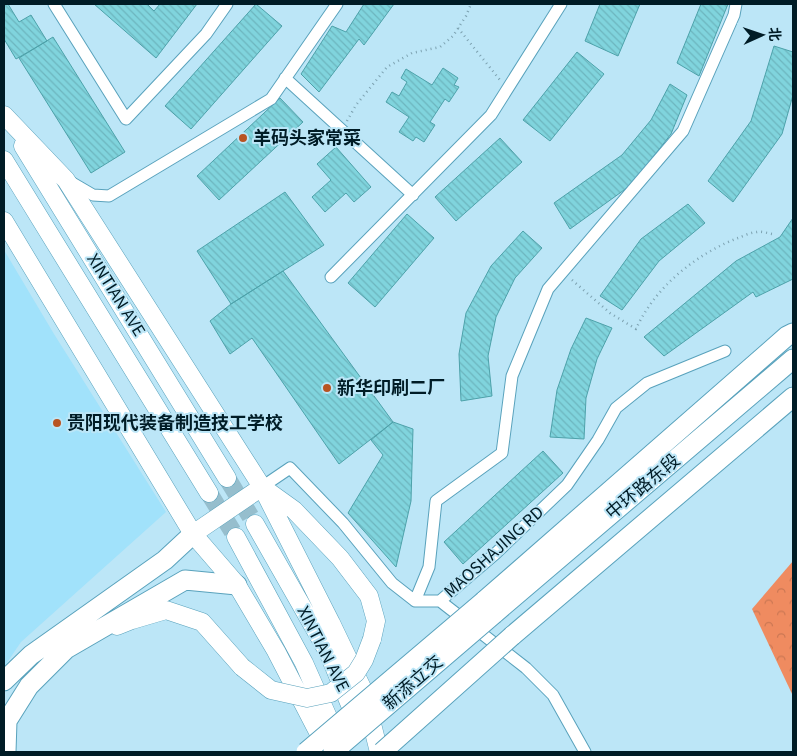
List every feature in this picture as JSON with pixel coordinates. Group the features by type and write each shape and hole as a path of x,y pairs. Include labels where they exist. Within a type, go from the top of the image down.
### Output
{"highway":[{"path":"306,752 489,607 779,343 793,333"},
{"name":"中环路东段","path":"489,607 793,359"},
{"name":"中环路东段","path":"512,636 793,397"},
{"path":"4,681 31,655 165,560 193,534"},
{"path":"6,752 7,721 29,686 66,649 185,580 236,585"},
{"name":"新添立交","path":"331,752 489,607"},
{"name":"新添立交","path":"380,752 512,636"},
{"path":"16,707 19,752"}],"main road":[{"path":"4,114 66,180 262,487 364,692 380,752"},
{"name":"XINTIAN AVE","path":"4,114 227,478"},
{"name":"XINTIAN AVE","path":"4,160 210,493"},
{"path":"4,221 193,534 236,585 276,650 331,752"},
{"path":"193,534 262,487"},
{"path":"66,649 132,620 166,610 202,622 242,667 271,690 306,698 331,693 356,673 364,660 376,621 369,596 340,558 294,510 262,487"},
{"name":"XINTIAN AVE","path":"255,524 328,652 369,752"},
{"name":"XINTIAN AVE","path":"236,537 304,663 342,752"}],"street":[{"path":"54,4 126,120 206,34 227,4"},
{"path":"66,180 93,195 109,196 271,99 337,4"},
{"path":"331,277 491,115 561,4"},
{"path":"262,487 290,468 343,523 392,583 415,601 429,567 436,501 502,453 512,376 548,289 683,131 734,15 736,4"},
{"path":"285,78 413,195"},
{"name":"MAOSHAJING RD","path":"415,601 440,601 495,554 567,485 598,440 616,408 647,383 725,351"},
{"path":"440,601 526,668 553,695 585,752"}],"path":[{"path":"342,130 356,105 387,68 412,53 440,47 458,28 471,4"},
{"path":"458,28 507,89"},
{"path":"562,272 610,313 636,329 641,318 653,302 675,278 705,253 756,232 772,234"}],"shaded area":[{"name":"贵阳现代装备制造技工学校","path":"4,250 54,334 166,512 21,642 4,667"}],"green space":[{"path":"793,561 793,696 752,609"}],"building":[{"path":"4,4 8,4 19,22 31,15 47,41 16,59 4,39"},
{"path":"94,4 147,4 154,11 160,4 197,4 156,58"},
{"path":"256,4 282,26 191,129 165,106"},
{"path":"364,4 394,4 364,45 359,39 319,92 301,74 332,26 346,32"},
{"path":"600,4 640,4 618,56 585,41"},
{"path":"701,4 728,4 699,76 677,63"},
{"path":"53,37 125,152 91,173 19,58"},
{"path":"774,46 793,52 793,95 782,134 733,202 708,181 751,121"},
{"path":"577,52 604,74 550,141 523,120"},
{"path":"443,68 458,78 454,85 459,87 449,102 445,99 430,122 435,125 424,142 416,137 413,141 399,132 409,117 386,102 392,92 399,96 407,82 401,78 406,69 432,85"},
{"path":"670,84 687,95 671,134 631,185 570,229 554,203 622,155 651,120"},
{"path":"280,98 303,122 219,200 197,176"},
{"path":"500,138 522,162 456,221 435,197"},
{"path":"336,147 371,187 354,202 346,193 325,212 312,197 331,180 317,164"},
{"path":"285,192 324,245 231,304 197,251"},
{"path":"688,204 705,223 659,261 622,310 600,296 641,239"},
{"path":"407,214 434,238 375,307 348,283"},
{"path":"793,218 793,279 756,297 753,292 664,356 644,337 736,261 780,237"},
{"path":"523,231 542,248 515,278 496,317 488,356 492,396 461,401 459,354 466,313 491,266"},
{"name":"新华印刷二厂","path":"283,271 393,422 339,464 252,338 230,354 210,321 231,304"},
{"path":"586,318 612,328 597,359 586,398 584,439 550,437 557,390 571,349"},
{"path":"393,422 413,429 411,501 396,567 348,513 383,455 371,440"},
{"path":"543,451 563,473 463,564 444,542"}],"tunnel":[{"path":"227,478 255,524"},
{"path":"209,493 236,537"}],"place":[{"name":"羊码头家常菜","path":"243,138"},
{"name":"新华印刷二厂","path":"327,388"},
{"name":"贵阳现代装备制造技工学校","path":"57,423"}]}
